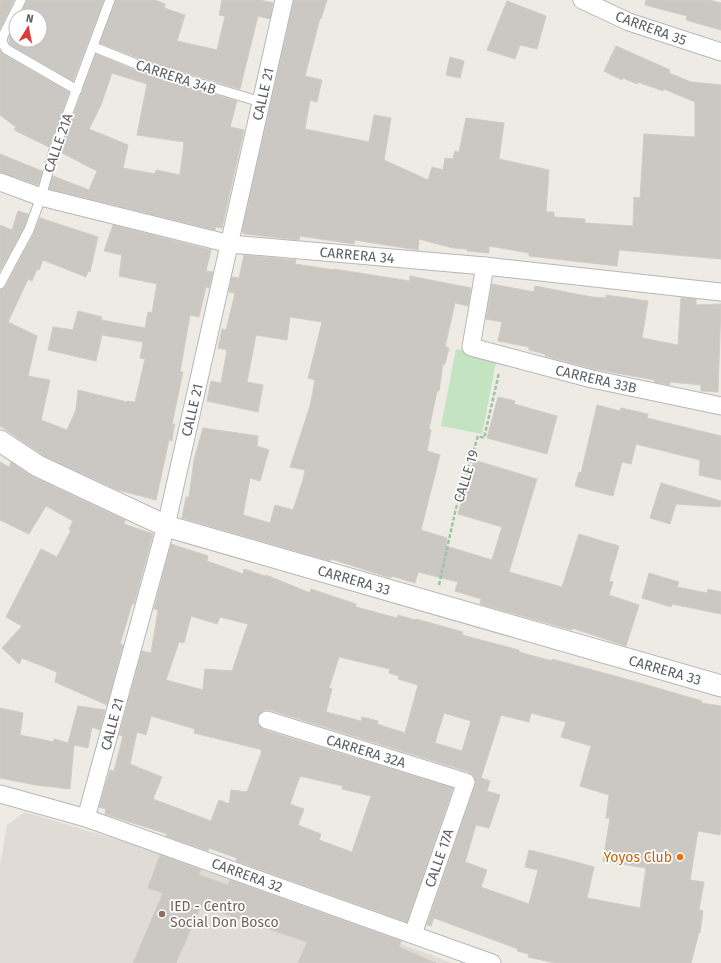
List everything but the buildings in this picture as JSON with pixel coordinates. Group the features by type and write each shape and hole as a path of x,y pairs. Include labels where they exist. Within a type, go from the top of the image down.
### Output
{"street":[{"name":"CALLE 21","path":"86,818 166,526 284,0"},
{"name":"CARRERA 35","path":"582,0 629,22 721,52"},
{"name":"CARRERA 34","path":"0,182 41,197 230,244 485,266 721,292"},
{"name":"CARRERA 33B","path":"485,266 471,347 599,381 721,406"},
{"name":"CARRERA 33","path":"0,440 38,466 166,526 721,686"},
{"name":"CARRERA 32A","path":"267,720 466,782"},
{"name":"CALLE 17A","path":"413,934 466,782"},
{"name":"CARRERA 32","path":"0,794 86,818 492,963"}],"lane":[{"path":"21,0 3,36 2,42 6,49 76,90"},
{"name":"CALLE 21A","path":"0,284 29,230 41,197 54,150 76,90 94,47 110,0"},
{"name":"CARRERA 34B","path":"94,47 141,66 261,102"}],"path":[{"name":"CALLE 19","path":"435,603 456,508 478,436 484,438 503,356"}],"shaded area":[{"name":"IED - Centro Social Don Bosco","path":"25,812 165,854 452,963 0,963 0,866 7,825"}],"green space":[{"path":"456,349 497,357 482,434 441,426"}],"place":[{"name":"Yoyos Club","path":"680,857"},
{"name":"IED - Centro Social Don Bosco","path":"162,914"}]}
